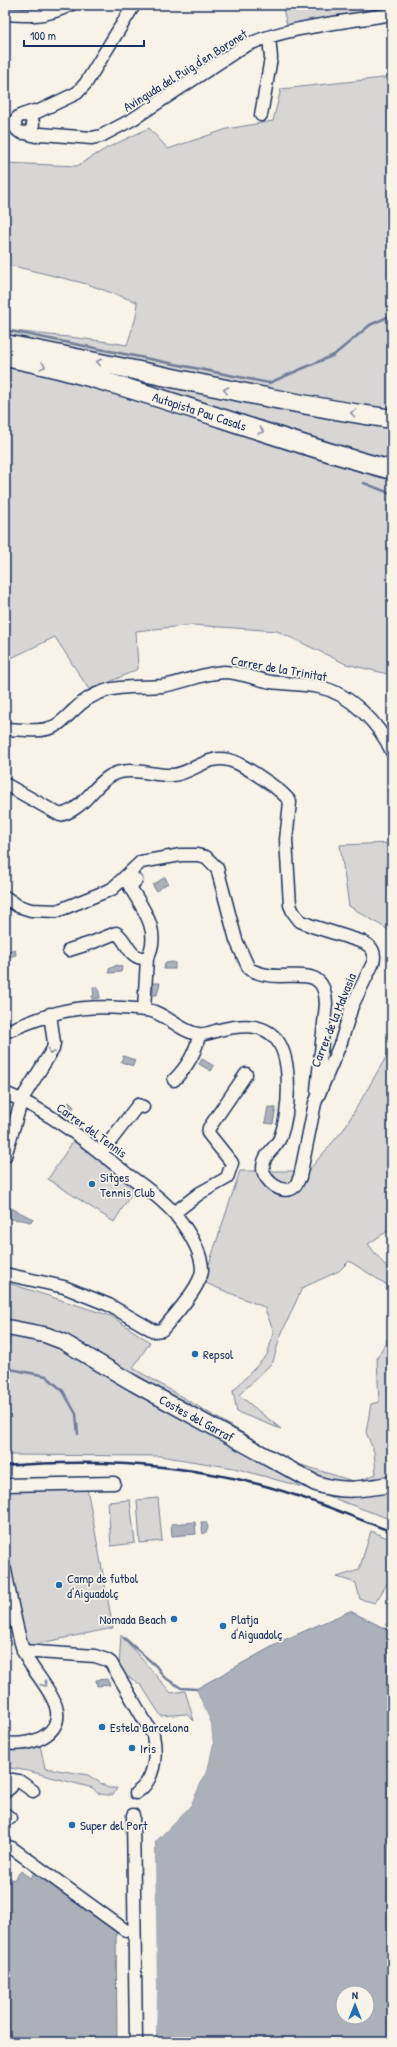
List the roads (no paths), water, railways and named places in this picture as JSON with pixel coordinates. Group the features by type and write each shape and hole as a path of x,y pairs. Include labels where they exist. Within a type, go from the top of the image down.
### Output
{"highway":[{"name":"Autopista Pau Casals","path":"5,344 91,360 245,394 392,419"},
{"name":"Autopista Pau Casals","path":"5,357 87,376 164,398 348,458 392,470"}],"main road":[{"name":"Costes del Garraf","path":"5,1327 46,1335 68,1344 140,1387 315,1482 334,1489 343,1490 361,1490 392,1484"}],"street":[{"path":"5,14 33,16 46,15 70,5"},
{"path":"5,130 24,122 77,94 86,84 134,5"},
{"name":"Avinguda del Puig d'en Boronet","path":"24,122 41,134 92,138 101,136 133,119 241,48 269,37 392,14"},
{"path":"261,115 271,58 269,37"},
{"name":"Carrer de la Trinitat","path":"5,729 43,730 55,727 64,721 75,708 93,696 112,689 164,686 214,673 235,673 278,683 321,688 339,695 358,708 370,720 380,731 392,752"},
{"name":"Carrer de la Malvasia","path":"5,784 60,815 77,807 110,777 120,772 131,771 160,775 176,775 201,763 214,760 225,760 246,768 287,796 290,802 286,840 290,905 293,912 300,921 312,926 356,938 370,946 374,951 374,959 352,1006 341,1042 315,1103 296,1186 289,1190 282,1190 268,1179 263,1171 265,1157 280,1138 287,1100 285,1055 278,1041 271,1034 253,1026 243,1025 199,1034"},
{"path":"5,897 18,906 31,910 57,911 112,889 141,862 181,855 197,855 206,858 217,868 236,940 249,970 278,976 312,976 326,990 326,1004 315,1103"},
{"path":"136,880 130,887 151,923 150,952 147,958 144,1010"},
{"path":"69,950 91,943 116,932 120,935 128,949 135,956 147,958"},
{"path":"5,1032 50,1014 74,1008 101,1006 144,1010 162,1015 192,1032 199,1034 196,1048 174,1080"},
{"path":"5,1156 22,1099 53,1049 54,1043 50,1014"},
{"path":"174,1213 200,1193 227,1178 230,1173 232,1163 208,1133 209,1128 246,1074"},
{"name":"Carrer del Tennis","path":"5,1093 22,1099 36,1107 101,1153 146,1188 174,1213 197,1249 202,1261 202,1272 197,1284 162,1330 154,1331 109,1305 64,1287 5,1274"},
{"path":"101,1153 138,1105 143,1107"},
{"path":"5,1485 114,1483"},
{"path":"5,1570 23,1651 34,1672 51,1694 55,1703 56,1716 52,1730 43,1737 25,1743 5,1743"},
{"path":"23,1651 96,1656 107,1660 111,1664 153,1735 155,1747 154,1766 146,1783 136,1793"},
{"path":"5,1792 11,1787 9,1780 19,1781 33,1791"},
{"path":"132,1816 136,2042"},
{"path":"5,1847 12,1848 125,1930"}],"waterway":[{"path":"5,330 269,383 334,355 370,325 392,315"},
{"path":"364,483 392,494"},
{"path":"5,1368 46,1376 63,1391 76,1414 78,1434"},
{"path":"124,1638 156,1666 164,1677 181,1688 196,1689"}],"railway":[{"path":"5,1466 101,1463 132,1464 195,1471 258,1484 292,1494 392,1532"}],"place":[{"name":"Sitges Tennis Club","path":"92,1184"},
{"name":"Repsol","path":"195,1354"},
{"name":"Camp de futbol d'Aiguadolç","path":"59,1585"},
{"name":"Nomada Beach","path":"174,1619"},
{"name":"Platja d'Aiguadolç","path":"223,1626"},
{"name":"Estela Barcelona","path":"102,1727"},
{"name":"Iris","path":"132,1748"},
{"name":"Super del Port","path":"72,1825"}]}
